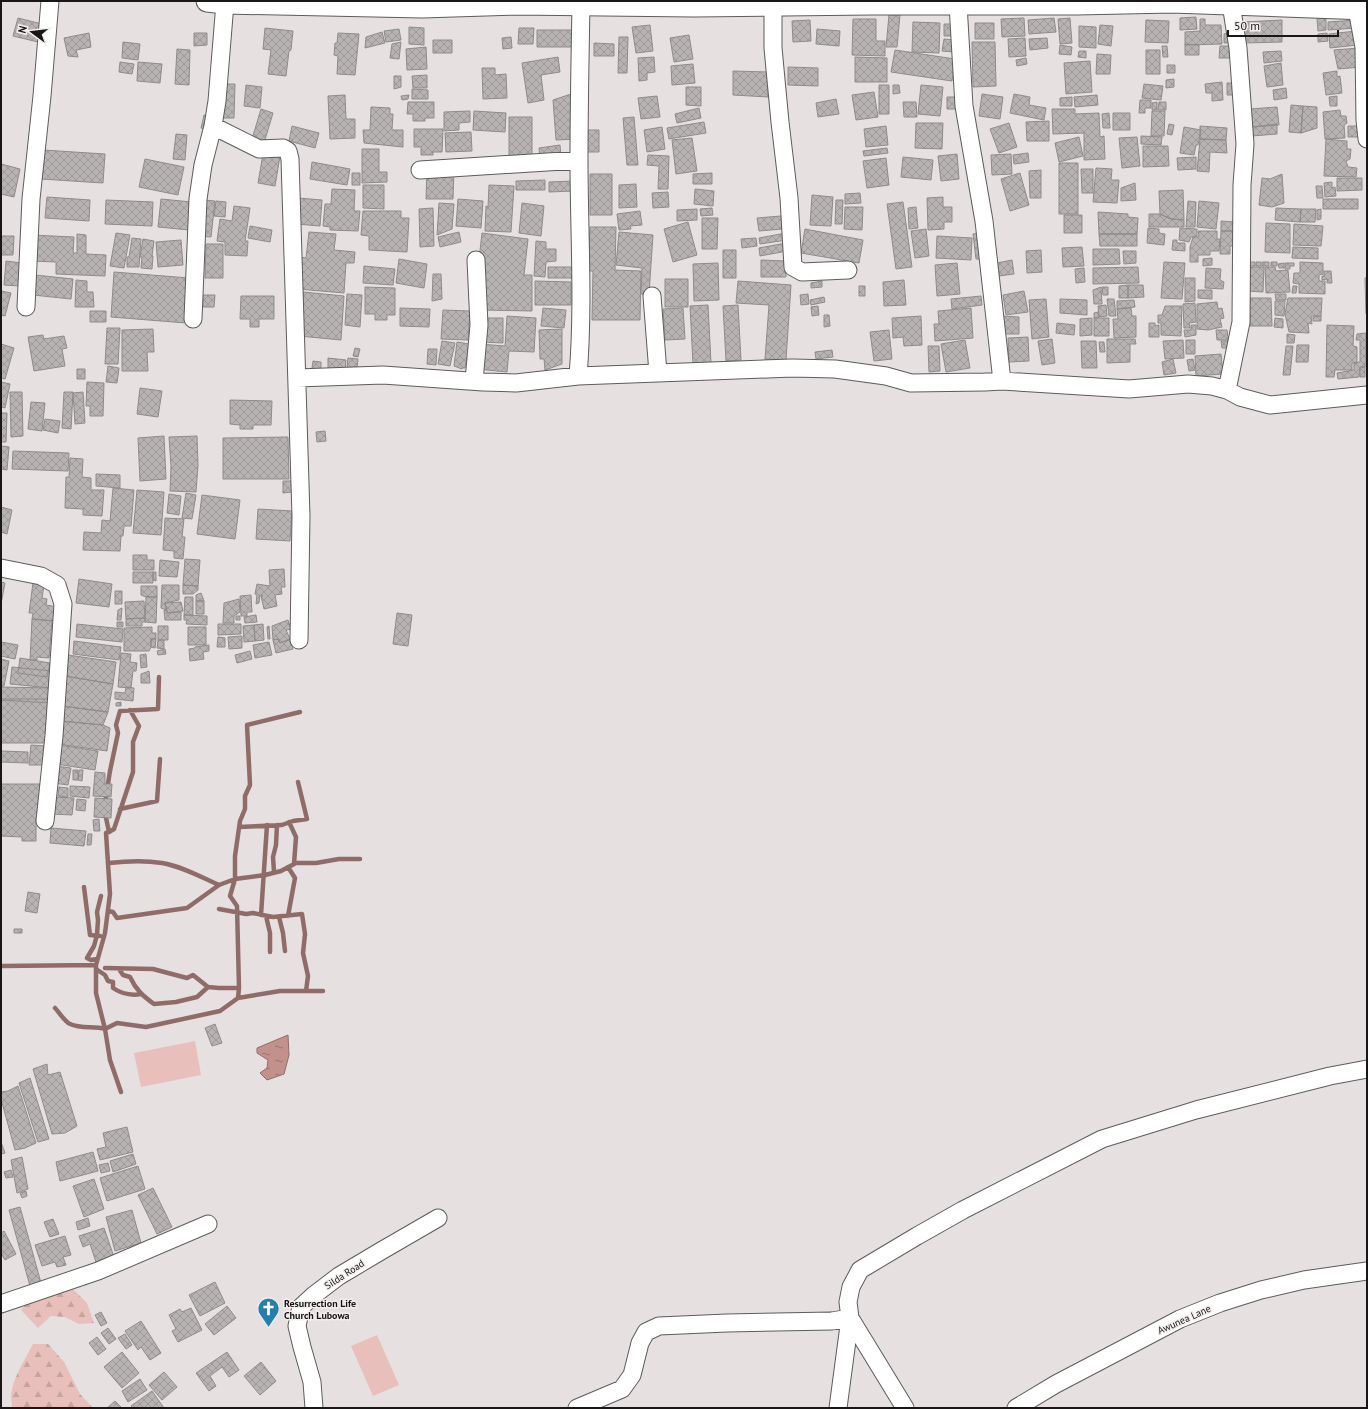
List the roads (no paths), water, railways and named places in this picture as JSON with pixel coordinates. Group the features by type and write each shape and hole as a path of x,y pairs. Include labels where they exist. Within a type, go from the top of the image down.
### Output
{"street":[{"path":"26,307 31,199 50,1"},
{"path":"193,318 198,199 203,165 213,126 217,101 216,2 344,3 422,6 541,3 581,5 694,6 926,2 958,4 1172,2 1362,9 1365,120 1367,139"},
{"path":"958,4 964,106 984,221 1002,381"},
{"path":"1227,390 1241,322 1242,185 1245,144 1238,48 1231,4"},
{"path":"578,376 581,341 582,295 579,160 581,5"},
{"path":"773,5 773,48 789,198 793,267 802,272 848,270"},
{"path":"213,126 259,149 283,148 288,151 290,159 301,516 299,640"},
{"path":"420,170 579,160"},
{"path":"474,381 478,325 476,260"},
{"path":"652,296 658,373"},
{"path":"297,378 383,375 516,383 578,376 792,368 835,369 886,376 911,383 1002,381 1129,389 1188,384 1212,386 1227,390 1240,397 1270,404 1367,395"},
{"path":"1,568 41,576 58,585 63,604 54,736 45,821"},
{"path":"838,1408 850,1318 848,1302 851,1287 860,1270 963,1210 1102,1139 1196,1110 1330,1076 1367,1069"},
{"name":"Silda Road","path":"314,1408 312,1382 297,1326 301,1307 314,1295 340,1276 438,1218"},
{"path":"1,1304 98,1271 208,1224"},
{"name":"Awunea Lane","path":"1016,1408 1056,1384 1180,1319 1262,1290 1304,1280 1367,1272"},
{"path":"577,1408 622,1389 632,1375 640,1343 646,1332 659,1326 832,1321 850,1318"},
{"path":"850,1318 905,1408"}],"water":[{"path":"288,1035 289,1055 284,1074 267,1080 260,1073 267,1068 268,1060 257,1053 257,1048"}],"waterway":[{"path":"105,803 118,733 116,725 120,711 158,709 159,677"},
{"path":"109,832 114,829 133,772 133,742 139,726 130,710"},
{"path":"239,988 237,906 230,896 235,879 235,856 240,821 245,809 245,796 250,785 247,725 300,712"},
{"path":"120,809 157,801 160,759"},
{"path":"239,827 282,825 293,821 307,819 298,782"},
{"path":"96,965 105,933 110,894 106,833 109,832 105,813"},
{"path":"289,822 296,837 294,864"},
{"path":"261,915 267,825"},
{"path":"274,872 273,857 276,845 277,825"},
{"path":"108,911 113,912 117,918 187,908 219,885 235,879 281,871 296,863 316,863 339,859 360,859"},
{"path":"109,863 149,861 169,864 219,885"},
{"path":"288,867 295,878 288,916"},
{"path":"84,887 90,935 100,936"},
{"path":"97,959 91,960 87,958 94,946 97,935 97,912 101,896"},
{"path":"219,909 273,917 302,914 305,934 303,953 308,976 306,991"},
{"path":"266,916 270,933 270,952"},
{"path":"279,917 285,951"},
{"path":"1,966 96,965 96,993 105,1029 117,1023 146,1027 220,1011 238,998 280,991 323,991"},
{"path":"105,968 153,969 187,978 193,975 208,987 239,988 238,998"},
{"path":"96,969 105,975 108,981 113,982 113,988 116,990 130,995 141,994"},
{"path":"119,969 123,975 130,977 140,992 154,1004 176,1002 197,997 208,987"},
{"path":"55,1008 68,1023 74,1026 105,1029 110,1060 121,1092"}],"place":[{"name":"Resurrection Life Church Lubowa","path":"268,1328"}]}
